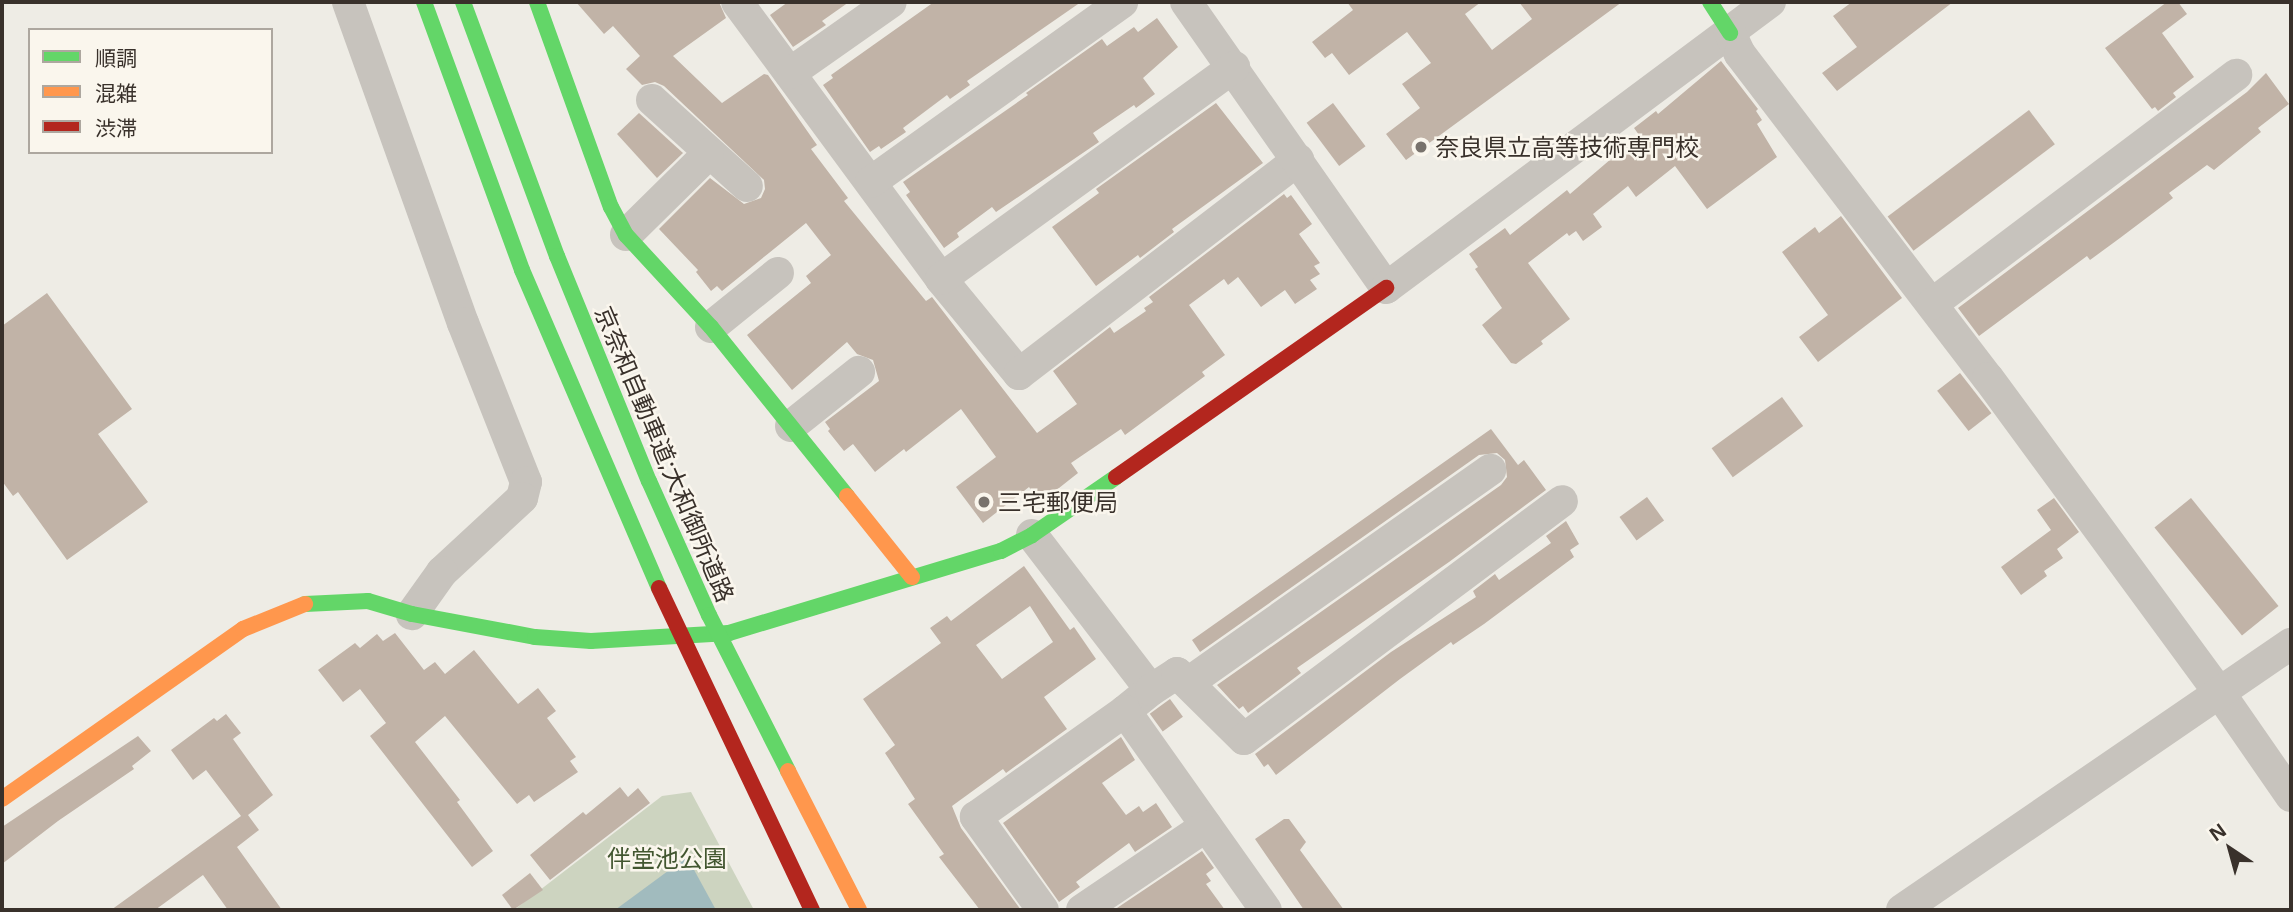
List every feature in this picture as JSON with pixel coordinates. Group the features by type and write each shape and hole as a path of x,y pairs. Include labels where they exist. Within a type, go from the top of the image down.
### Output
{"main road":[{"path":"424,2 522,270 677,630 812,910"},
{"name":"京奈和自動車道;大和御所道路","path":"463,2 557,256 649,481 709,615 859,910"},
{"path":"537,2 611,207 626,235 711,327 912,578"},
{"path":"1710,2 1730,33"},
{"path":"2,799 243,629 305,604 368,601 412,614 546,638 591,641 701,636 729,633 1001,551 1032,535 1386,288"}],"street":[{"path":"348,2 458,310 526,482 522,498 442,572 412,614"},
{"path":"737,2 941,279 1019,374 1298,160"},
{"path":"790,73 891,2"},
{"path":"871,182 1122,2"},
{"path":"1186,2 1386,288 1770,2"},
{"path":"1730,33 1740,54 1932,304 2221,695 2291,796"},
{"path":"941,279 1234,68"},
{"path":"1932,304 2236,75"},
{"path":"652,100 708,154 747,186"},
{"path":"626,235 708,154"},
{"path":"711,327 778,273"},
{"path":"791,426 859,372"},
{"path":"1188,683 1490,470"},
{"path":"1043,910 976,817 1177,673 1244,739 1562,501"},
{"path":"1032,535 1151,690"},
{"path":"1902,910 2221,695 2291,644"},
{"path":"1125,711 1266,910"},
{"path":"1083,910 1206,826"}],"green space":[{"name":"伴堂池公園","path":"691,792 754,910 514,910 662,796"}],"water":[{"path":"687,857 716,910 615,910"}],"building":[{"path":"576,2 719,2 726,18 673,56 722,103 764,74 768,75 817,145 811,149 848,198 844,201 926,301 932,297 1037,433 1077,404 1053,371 1110,327 1114,333 1146,311 1144,308 1153,302 1149,297 1284,194 1287,198 1291,195 1312,224 1299,234 1320,263 1314,266 1320,274 1310,280 1317,289 1295,304 1285,290 1261,307 1238,277 1228,285 1224,279 1189,305 1225,355 1202,372 1205,376 1125,435 1121,429 1071,463 1078,473 1040,503 1029,487 983,523 956,487 996,457 961,409 906,452 904,449 875,472 853,444 844,451 828,431 830,429 825,422 879,381 873,360 857,354 847,342 792,390 747,335 811,283 806,276 831,255 806,223 722,291 717,286 711,291 696,272 698,270 659,229 710,178 744,204 761,198 765,189 764,180 664,86 655,82 642,85 626,69 640,56 613,26 604,34"},
{"path":"788,2 849,2 822,21 826,25 793,47 770,15"},
{"path":"934,2 1081,2 967,81 970,85 950,99 947,95 903,128 906,132 881,149 879,146 870,152 823,85 833,78 831,75"},
{"path":"1347,2 1481,2 1465,14 1492,50 1532,19 1519,2 1622,2 1406,160 1386,134 1420,108 1402,84 1431,63 1407,32 1349,75 1332,53 1325,58 1312,42 1353,10"},
{"path":"1852,2 1953,2 1837,91 1822,73 1857,47 1833,16"},
{"path":"2167,2 2178,2 2187,14 2162,33 2194,77 2173,93 2176,97 2158,111 2155,107 2152,109 2105,48"},
{"path":"1157,18 1178,47 1143,78 1155,94 1093,133 1099,142 996,212 992,207 957,233 959,237 944,248 906,195 910,192 903,182 1028,95 1026,93 1102,39 1107,46 1134,27 1138,32"},
{"path":"1721,61 1758,109 1756,111 1762,120 1757,124 1777,157 1707,209 1675,166 1636,197 1628,186 1593,214 1602,227 1583,241 1576,231 1569,236 1567,233 1528,263 1570,319 1541,341 1543,344 1516,364 1511,363 1482,325 1502,308 1475,269 1478,267 1469,254 1505,228 1510,235 1567,190 1570,194 1639,135 1634,128 1656,111 1658,114"},
{"path":"2266,73 2289,104 2258,128 2261,132 2214,170 2207,165 2169,193 2173,198 2120,238 2090,260 2087,256 1979,336 1958,308 2247,92"},
{"path":"1216,103 1263,163 1172,229 1174,232 1140,258 1138,255 1096,286 1052,227 1099,193 1096,189"},
{"path":"1333,103 1365,146 1339,166 1307,123"},
{"path":"2029,110 2055,144 1914,251 1888,217"},
{"path":"639,113 683,153 657,178 617,134"},
{"path":"1841,216 1902,298 1818,362 1799,337 1828,315 1782,252 1815,227 1819,233"},
{"path":"47,293 132,409 98,434 148,502 67,560 18,492 13,496 2,481 2,326"},
{"path":"1960,373 1991,413 1969,431 1937,391"},
{"path":"1782,397 1803,426 1733,477 1712,448"},
{"path":"1491,429 1518,465 1524,460 1546,490 1449,562 1297,668 1301,673 1248,713 1243,706 1239,709 1217,685 1501,485 1507,477 1505,460 1497,453 1479,455 1200,652 1192,640"},
{"path":"1647,497 1664,520 1637,540 1619,517"},
{"path":"2054,498 2079,532 2057,549 2063,558 2044,571 2047,576 2021,595 2001,567 2051,530 2037,510"},
{"path":"2191,498 2278,606 2242,636 2154,528"},
{"path":"1566,521 1579,544 1570,550 1574,557 1484,624 1453,645 1451,642 1400,679 1276,775 1268,764 1264,767 1255,754 1391,652 1476,597 1473,591 1495,574 1499,580 1551,543 1546,536"},
{"path":"1024,566 1070,630 1074,627 1096,659 1044,697 1067,729 1006,773 1003,769 952,806 961,828 1021,910 980,910 939,857 944,854 908,804 915,799 885,753 895,745 863,699 941,643 930,628 947,616 951,621","holes":["1030,606 1053,642 1002,679 976,645"]},
{"path":"395,633 424,670 435,662 445,674 474,650 518,704 538,688 556,711 547,718 576,757 570,761 578,772 534,802 529,795 517,804 445,716 415,742 460,800 457,802 493,851 472,867 370,736 386,723 360,689 343,702 318,670 355,643 360,648 377,634 383,641"},
{"path":"1170,699 1183,717 1163,731 1150,714"},
{"path":"226,714 241,733 233,739 273,795 248,815 259,830 237,847 282,910 228,910 203,875 155,910 111,910 241,816 206,770 193,780 171,750 214,718 217,721"},
{"path":"138,736 151,751 132,766 134,769 58,821 2,864 2,827"},
{"path":"1121,737 1135,760 1102,783 1126,815 1139,806 1143,812 1156,803 1172,827 1135,852 1129,843 1076,882 1080,887 1059,902 1003,823"},
{"path":"620,787 628,797 638,788 650,803 550,880 530,855 583,812 586,815"},
{"path":"1284,819 1289,819 1306,842 1300,850 1344,910 1304,910 1255,839"},
{"path":"1202,851 1214,868 1206,874 1211,881 1206,884 1225,910 1114,910"},
{"path":"530,873 543,890 513,910 502,895"}],"traffic: fast":[{"path":"424,2 522,270 659,588"},
{"path":"463,2 557,256 649,481 709,615 788,771"},
{"path":"537,2 611,207 626,235 711,327 847,496"},
{"path":"1710,2 1730,33"},
{"path":"305,604 368,601 412,614 535,637 591,641 729,633 1001,551 1032,535 1116,477"}],"traffic: slow":[{"path":"847,496 912,577"},
{"path":"2,799 243,629 305,604"},
{"path":"788,771 859,910"}],"traffic: jam":[{"path":"1116,477 1386,288"},
{"path":"659,588 812,910"}],"place":[{"name":"奈良県立高等技術専門校","path":"1421,147"},
{"name":"三宅郵便局","path":"984,502"}]}
